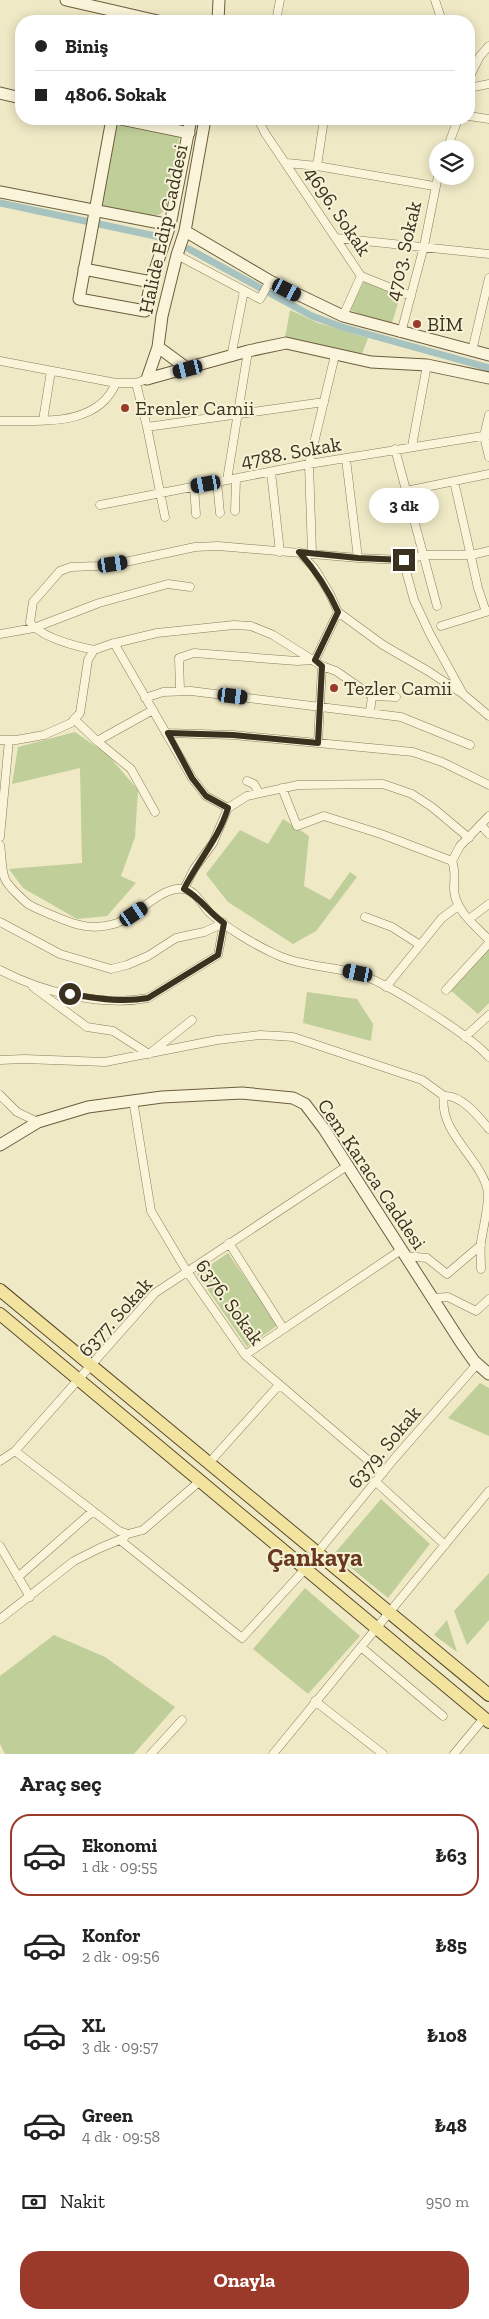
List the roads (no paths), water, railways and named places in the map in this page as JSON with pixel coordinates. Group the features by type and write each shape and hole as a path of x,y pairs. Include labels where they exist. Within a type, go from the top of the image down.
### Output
{"main road":[{"path":"0,1290 489,1696"},
{"path":"0,1314 486,1720"}],"street":[{"path":"66,0 132,15"},
{"path":"218,15 219,0"},
{"path":"277,15 280,0"},
{"path":"435,0 440,15"},
{"path":"475,66 489,46"},
{"path":"475,87 489,84"},
{"path":"0,93 15,97"},
{"path":"475,117 489,119"},
{"path":"111,125 79,299 145,311 151,282 170,225 190,125"},
{"path":"150,125 189,133"},
{"name":"Halide Edip Caddesi","path":"147,379 158,347 162,316 185,231 204,125"},
{"name":"4696. Sokak","path":"261,125 362,276 410,296"},
{"path":"317,166 323,125"},
{"path":"450,140 456,125"},
{"path":"286,163 317,166 434,186"},
{"name":"4703. Sokak","path":"401,333 424,246 434,186"},
{"path":"0,192 93,218 170,225"},
{"path":"185,231 264,293"},
{"path":"336,238 489,254"},
{"path":"177,255 244,292 264,293 401,333 489,355"},
{"path":"84,269 151,282"},
{"path":"343,316 362,276"},
{"path":"472,351 487,304 489,278"},
{"path":"231,356 244,292"},
{"path":"0,361 116,383 136,383 248,351 286,343 371,362 427,365 489,378"},
{"path":"158,347 188,369"},
{"path":"227,480 236,414 248,351"},
{"path":"312,554 308,464 335,355"},
{"path":"412,446 427,365"},
{"path":"43,420 51,371"},
{"path":"0,421 66,420 82,415 101,405 116,383"},
{"path":"136,383 165,517"},
{"path":"147,427 324,402"},
{"path":"489,414 487,436 489,457"},
{"name":"4788. Sokak","path":"100,505 308,464 346,459 412,446 487,436"},
{"path":"395,450 425,555 437,606"},
{"path":"346,459 358,558"},
{"path":"271,472 280,552"},
{"path":"406,492 489,474"},
{"path":"235,511 236,479"},
{"path":"441,626 488,612 471,555 454,481"},
{"path":"217,482 220,513"},
{"path":"194,487 196,514"},
{"path":"32,625 33,602 60,571 71,567 97,566 195,547 218,546 404,560 425,555 471,555 489,551"},
{"path":"299,552 315,570 330,594 338,612 382,645 428,671 463,694 489,716"},
{"path":"404,560 414,600 430,634 463,694"},
{"path":"0,634 99,602 168,584 190,587"},
{"path":"315,660 338,612"},
{"path":"32,625 71,645 94,650 114,643 157,633 234,625 251,626 273,635 322,666 336,671 372,696 396,696"},
{"path":"114,643 168,733 192,778 206,796 228,808"},
{"path":"0,739 10,740 44,735 61,729 74,719 80,713 88,660 94,650"},
{"path":"180,691 179,658 194,653 297,662 315,660"},
{"path":"318,743 318,706 322,666"},
{"path":"146,698 163,692 192,691 370,712 401,717 470,745"},
{"path":"370,712 372,696"},
{"path":"97,741 153,710"},
{"path":"74,719 131,769 155,812"},
{"path":"168,733 233,735 413,752 442,762 489,785"},
{"path":"0,837 10,740"},
{"path":"247,781 254,784 259,793"},
{"path":"184,889 194,869 213,843 228,808 247,796 282,788 325,783 383,784 419,798 469,838"},
{"path":"282,788 297,826 324,816 381,834 452,861 455,869 454,890 458,906 489,942 446,990"},
{"path":"452,861 460,846 489,816"},
{"path":"481,825 489,834"},
{"path":"0,845 5,880 28,904 81,926 114,924 173,889 184,889 194,894 210,914 274,954 295,962 358,973 386,987 465,1037 489,1057"},
{"path":"468,919 489,904"},
{"path":"386,987 442,918 458,906"},
{"path":"365,917 392,927 420,944"},
{"path":"0,922 60,954 111,969 127,965 148,956 176,938 204,932 224,923"},
{"path":"0,970 27,983 51,991 107,1000 148,998 218,955 224,923"},
{"path":"27,983 87,1028 113,1031 149,1054"},
{"path":"465,1037 489,1015"},
{"path":"149,1054 192,1020"},
{"path":"0,1060 105,1062 217,1040 260,1035 293,1037 422,1080 444,1096 450,1096 458,1100 489,1129"},
{"name":"Cem Karaca Caddesi","path":"0,1145 38,1122 88,1107 133,1100 242,1093 293,1098 305,1104 432,1298 477,1364 489,1374"},
{"path":"0,1095 17,1112 38,1122"},
{"path":"444,1096 443,1103 452,1132 477,1165 489,1194 481,1245 481,1269"},
{"name":"6376. Sokak","path":"133,1100 151,1211 186,1270 245,1355 383,1473"},
{"name":"6377. Sokak","path":"0,1461 15,1451 155,1293 186,1270 347,1166"},
{"path":"229,1243 283,1328"},
{"path":"245,1355 283,1328 403,1253 427,1258 447,1274 481,1245"},
{"path":"432,1298 448,1297 476,1311 489,1299"},
{"name":"6379. Sokak","path":"317,1553 375,1481 477,1364"},
{"path":"209,1463 279,1385"},
{"path":"15,1451 119,1531 135,1534"},
{"path":"0,1619 74,1561 143,1530 200,1481"},
{"path":"375,1481 445,1545"},
{"path":"273,1754 445,1545 486,1501 489,1491"},
{"path":"18,1577 92,1511"},
{"path":"120,1540 242,1638 305,1569"},
{"path":"0,1546 30,1597"},
{"path":"361,1646 443,1716"},
{"path":"315,1701 383,1754"},
{"path":"151,1754 182,1720"},
{"path":"454,1754 486,1720"}],"waterway":[{"path":"0,203 160,237"},
{"path":"189,249 312,316 342,327 489,368"}],"place":[{"name":"BİM","path":"417,324"},
{"name":"Erenler Camii","path":"125,408"},
{"name":"Tezler Camii","path":"334,688"}],"district":[{"name":"Çankaya","path":"315,1557"}]}
